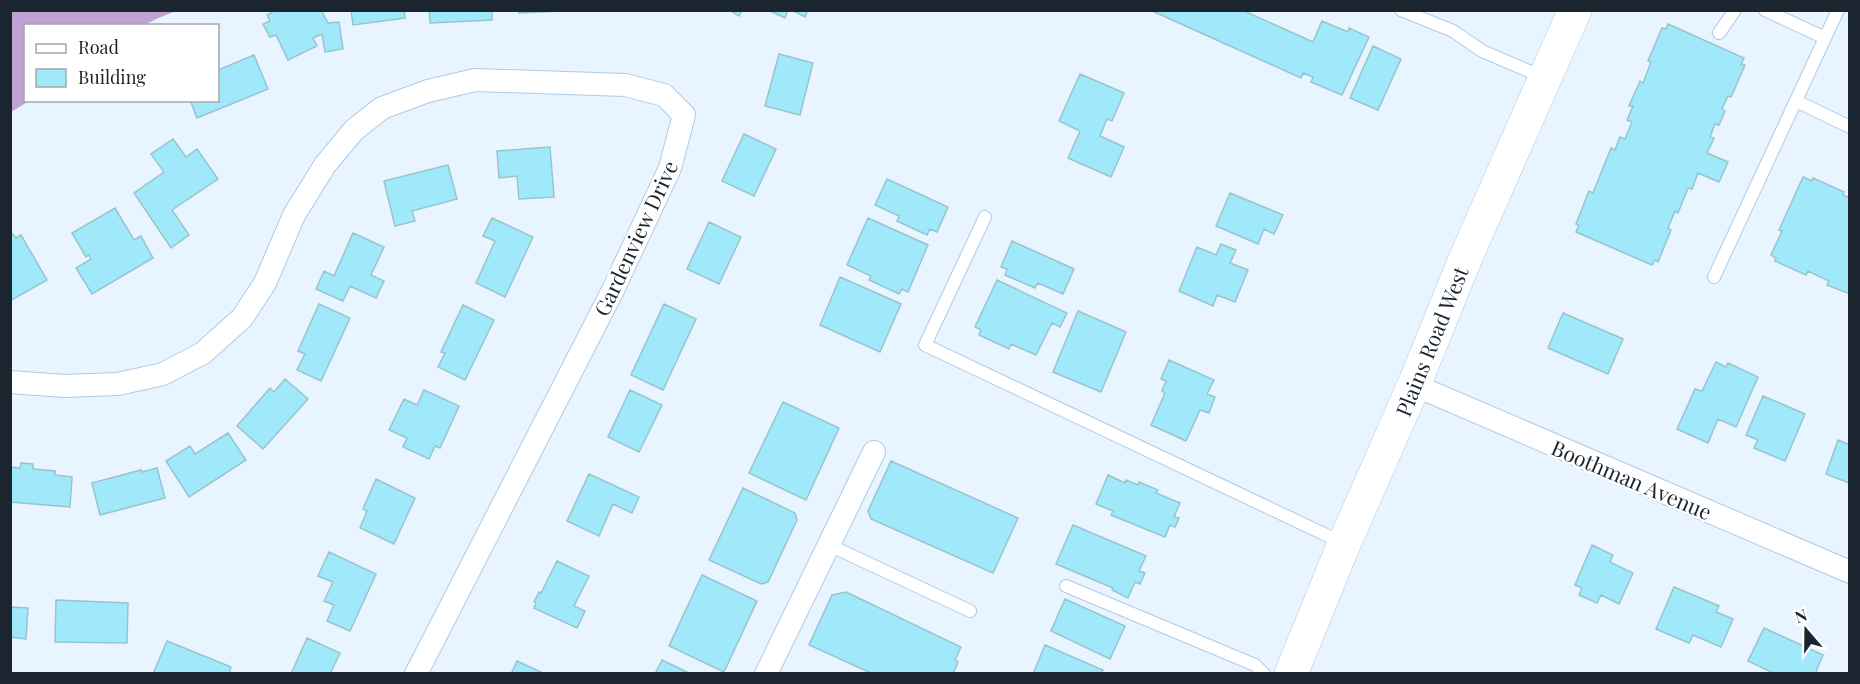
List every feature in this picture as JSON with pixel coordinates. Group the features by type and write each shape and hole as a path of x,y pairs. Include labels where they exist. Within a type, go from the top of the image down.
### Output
{"main road":[{"name":"Plains Road West","path":"1291,674 1466,257 1575,10"}],"street":[{"name":"Gardenview Drive","path":"10,382 64,386 118,384 163,374 203,353 242,318 265,283 294,215 325,165 354,130 382,108 428,91 475,80 624,85 664,95 684,115 670,168 612,292 416,674"},
{"name":"Boothman Avenue","path":"1414,385 1850,572"},
{"path":"766,674 874,452"}],"lane":[{"path":"1401,10 1453,31 1482,51 1545,78"},
{"path":"1719,33 1734,10"},
{"path":"1765,10 1825,38"},
{"path":"1714,277 1838,10"},
{"path":"1796,101 1850,127"},
{"path":"985,217 925,345 1344,544"},
{"path":"829,544 970,611"},
{"path":"1066,586 1255,665 1264,674"}],"shaded area":[{"path":"11,10 176,10 147,24 24,24 24,102 27,102 11,112"}],"building":[{"path":"276,10 321,10 328,23 339,22 343,49 325,52 322,34 313,38 317,46 288,60 276,35 270,37 263,24 270,21 267,15"},
{"path":"351,10 404,10 405,18 353,25"},
{"path":"429,10 492,10 492,20 430,23"},
{"path":"519,10 585,10 519,13"},
{"path":"729,10 742,10 739,16"},
{"path":"768,10 788,10 785,18"},
{"path":"792,10 808,10 805,17"},
{"path":"1150,10 1242,10 1313,42 1322,21 1348,32 1349,28 1369,37 1342,95 1311,82 1313,77 1303,73 1301,78"},
{"path":"1668,24 1744,58 1741,64 1745,65 1731,97 1728,96 1722,109 1725,111 1719,125 1715,124 1710,137 1714,138 1707,153 1728,162 1719,182 1698,173 1692,189 1688,188 1678,213 1675,211 1668,228 1671,230 1658,262 1655,260 1652,265 1576,232 1579,225 1576,224 1589,191 1593,193 1611,148 1615,150 1620,137 1625,139 1632,122 1627,120 1633,106 1629,106 1640,81 1643,83 1651,62 1648,61 1662,28 1666,29"},
{"path":"1373,46 1401,59 1378,110 1350,98"},
{"path":"779,54 813,63 800,115 765,106"},
{"path":"254,55 268,89 197,118 191,102 219,102 219,70"},
{"path":"1080,74 1124,93 1112,121 1107,119 1100,136 1124,147 1111,177 1068,158 1080,131 1059,121"},
{"path":"744,134 776,149 754,196 722,181"},
{"path":"173,139 186,157 197,149 218,179 172,210 189,235 171,248 134,193 164,172 151,154"},
{"path":"550,147 554,197 519,199 517,176 499,178 497,151"},
{"path":"448,165 457,199 412,211 415,221 395,226 384,181"},
{"path":"1803,177 1812,181 1813,178 1844,192 1843,195 1850,198 1850,294 1827,285 1829,281 1808,271 1806,275 1775,261 1776,258 1771,255 1782,231 1779,230"},
{"path":"887,179 948,207 937,232 930,229 927,235 897,221 899,216 875,205"},
{"path":"1230,193 1283,215 1274,234 1264,229 1258,244 1216,226"},
{"path":"115,208 134,240 141,236 153,258 92,294 76,268 91,259 89,255 86,257 72,233"},
{"path":"492,218 533,237 505,297 476,283 495,241 483,236"},
{"path":"868,218 928,245 908,292 902,289 899,294 869,280 871,276 847,265"},
{"path":"709,222 741,237 719,284 687,269"},
{"path":"10,231 16,238 21,235 47,280 10,301"},
{"path":"353,233 384,247 371,275 384,281 376,298 350,286 343,301 316,289 324,271 334,276"},
{"path":"1012,241 1074,269 1063,294 1038,283 1035,288 1005,275 1007,269 1001,267"},
{"path":"1221,244 1236,250 1230,263 1248,270 1235,302 1217,295 1213,306 1179,291 1197,247 1216,255"},
{"path":"840,277 901,304 880,352 820,325"},
{"path":"997,280 1067,313 1060,327 1052,323 1036,355 1011,344 1009,349 979,335 981,330 975,327"},
{"path":"319,304 350,318 321,381 297,370 305,354 298,351"},
{"path":"664,304 696,319 663,390 631,375"},
{"path":"463,305 494,320 465,380 438,367 445,353 441,352"},
{"path":"1078,311 1126,332 1101,392 1053,372"},
{"path":"1563,313 1623,339 1608,374 1548,348"},
{"path":"1169,360 1214,380 1207,394 1215,397 1209,413 1200,410 1186,441 1151,425 1165,393 1162,391 1166,381 1161,379"},
{"path":"1716,362 1726,367 1728,363 1758,377 1736,427 1718,419 1708,443 1677,429 1695,389 1702,391"},
{"path":"285,379 308,399 263,449 237,426 270,388 274,392"},
{"path":"424,390 459,406 440,448 435,446 429,459 403,447 407,438 389,430 404,399 417,405"},
{"path":"630,390 662,405 639,452 608,437"},
{"path":"1763,396 1805,414 1785,461 1754,448 1758,440 1746,435"},
{"path":"783,402 839,428 806,500 749,473"},
{"path":"228,433 246,460 189,497 166,461 190,446 195,454"},
{"path":"1838,440 1850,445 1849,483 1826,474"},
{"path":"891,461 1018,518 993,573 871,519 868,511"},
{"path":"21,463 33,464 33,469 55,471 55,475 72,477 70,507 10,502 10,467 20,468"},
{"path":"157,468 165,498 100,515 92,483"},
{"path":"589,474 639,497 632,513 613,504 599,536 567,521"},
{"path":"1108,475 1125,483 1126,480 1138,485 1139,482 1158,490 1156,493 1180,503 1174,517 1179,518 1175,527 1170,525 1165,537 1111,515 1113,511 1096,504"},
{"path":"376,479 415,498 394,544 360,528 367,511 363,509"},
{"path":"743,488 795,513 797,520 768,582 761,584 709,560"},
{"path":"1073,525 1146,556 1139,571 1145,573 1140,584 1135,582 1128,598 1112,590 1113,588 1056,564"},
{"path":"1592,545 1613,555 1610,562 1633,573 1619,604 1601,595 1597,603 1579,595 1582,588 1575,585"},
{"path":"329,552 376,574 350,631 327,621 334,605 324,601 333,582 318,576"},
{"path":"557,561 589,576 574,606 585,611 577,628 534,608 536,603 534,602"},
{"path":"702,575 757,601 724,672 669,646"},
{"path":"1674,587 1719,606 1716,612 1733,619 1721,647 1693,635 1689,643 1656,629"},
{"path":"846,592 961,647 955,660 958,662 953,674 873,674 809,645 832,595"},
{"path":"1065,599 1125,626 1110,659 1051,631"},
{"path":"56,600 128,603 127,643 55,642"},
{"path":"10,607 28,608 26,639 10,637"},
{"path":"1764,628 1823,655 1815,674 1775,674 1748,661"},
{"path":"307,638 340,653 330,674 291,674"},
{"path":"167,641 231,667 229,674 153,674"},
{"path":"1045,645 1103,670 1101,674 1033,674"},
{"path":"662,660 691,674 655,674"},
{"path":"517,661 541,672 540,674 511,674"}]}
